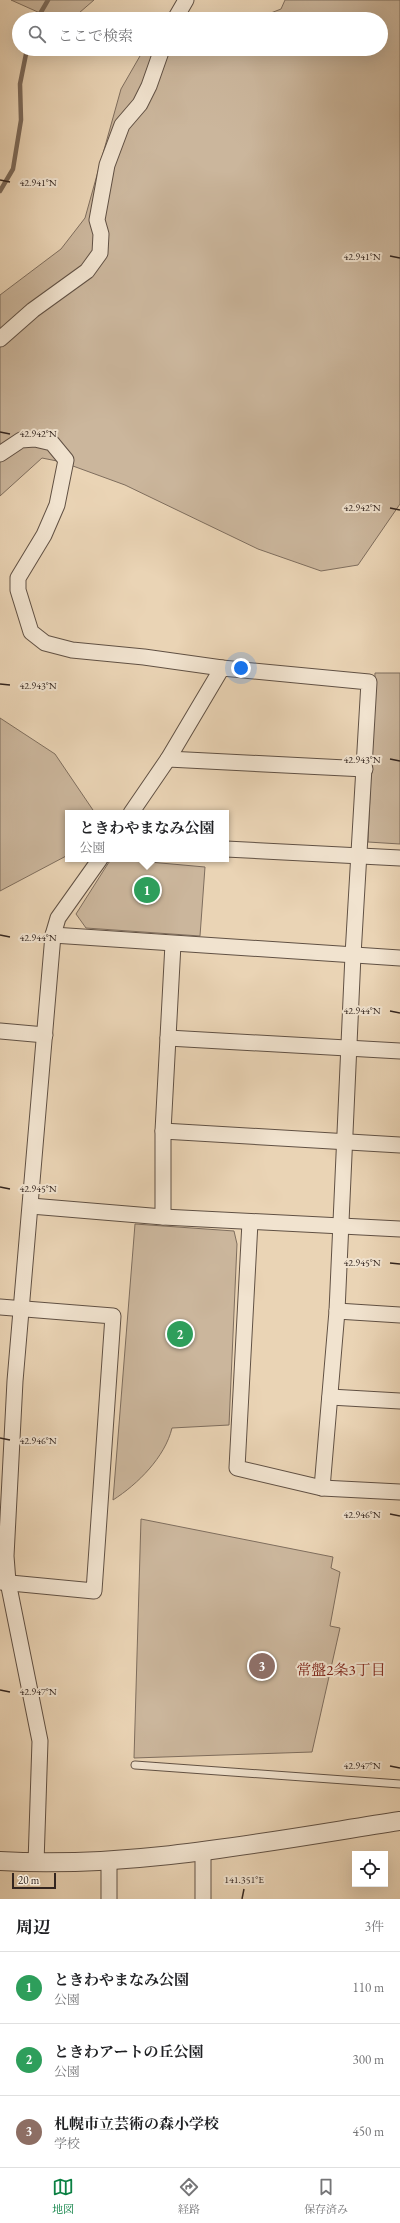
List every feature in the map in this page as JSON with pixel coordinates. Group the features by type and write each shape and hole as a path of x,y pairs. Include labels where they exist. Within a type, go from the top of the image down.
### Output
{"street":[{"path":"179,12 186,0"},
{"path":"0,339 33,310 87,271 100,253 101,234 97,220 107,165 122,125 140,104 149,86 160,56"},
{"path":"0,454 21,440 35,439 52,443 66,460 57,505 44,536 18,578 18,590 31,632 45,643 72,650 144,657 222,668 369,682 358,856 341,1226 330,1397 322,1488"},
{"path":"133,810 168,759 222,668"},
{"path":"168,759 364,769"},
{"path":"229,849 400,858"},
{"path":"36,1863 40,1741 4,1582 15,1381 53,935 58,918 98,862"},
{"path":"53,935 400,958"},
{"path":"163,1217 163,1131 173,944"},
{"path":"0,1031 45,1035"},
{"path":"168,1038 400,1051"},
{"path":"163,1131 400,1145"},
{"path":"31,1206 163,1217 400,1229"},
{"path":"250,1222 237,1468 322,1488 400,1492"},
{"path":"0,1307 113,1316 94,1592 4,1582"},
{"path":"336,1311 400,1315"},
{"path":"330,1397 400,1401"},
{"path":"0,1861 36,1863 109,1861 203,1850 400,1821"},
{"path":"203,1850 203,1899"},
{"path":"109,1861 109,1899"}],"lane":[{"path":"135,1765 400,1784"}],"shaded area":[{"path":"11,0 94,0 80,12 38,12"},
{"path":"285,0 400,0 400,504 358,565 321,571 258,549 125,485 62,462 42,458 0,496 0,295 61,249 85,218 121,89 140,56 388,56 388,12 273,12 281,9"},
{"path":"375,673 400,673 400,844 368,842"},
{"path":"0,718 55,754 93,810 65,810 65,857 0,891"},
{"path":"109,862 149,862 205,867 200,936 86,928 76,914"},
{"path":"135,1224 234,1231 237,1244 229,1425 172,1428 163,1449 149,1469 132,1486 113,1500"},
{"path":"141,1519 333,1557 331,1568 340,1572 330,1626 340,1628 312,1752 134,1758"}],"waterway":[{"path":"41,12 48,0"},
{"path":"0,191 13,169 21,120 20,84 26,56"}],"place":[{"name":"ときわやまなみ公園","path":"147,890"},
{"name":"ときわアートの丘公園","path":"180,1334"},
{"name":"札幌市立芸術の森小学校","path":"262,1666"}],"district":[{"name":"常盤2条3丁目","path":"341,1670"}]}
